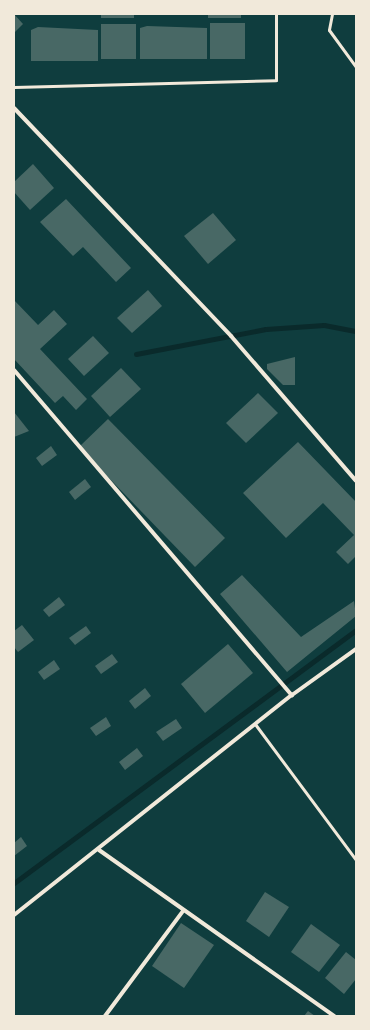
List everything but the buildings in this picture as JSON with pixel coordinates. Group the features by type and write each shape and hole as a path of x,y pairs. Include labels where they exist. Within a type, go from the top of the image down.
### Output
{"street":[{"path":"14,108 231,336 356,481"},
{"path":"14,370 292,695"},
{"path":"14,915 99,850 292,695 356,650"},
{"path":"99,850 183,911 334,1016"},
{"path":"105,1016 183,911"}],"lane":[{"path":"14,87 276,80 276,14"},
{"path":"332,14 329,30 356,67"},
{"path":"255,724 356,860"}],"waterway":[{"path":"136,354 266,329 324,325 356,331"},
{"path":"14,883 356,630"}]}
